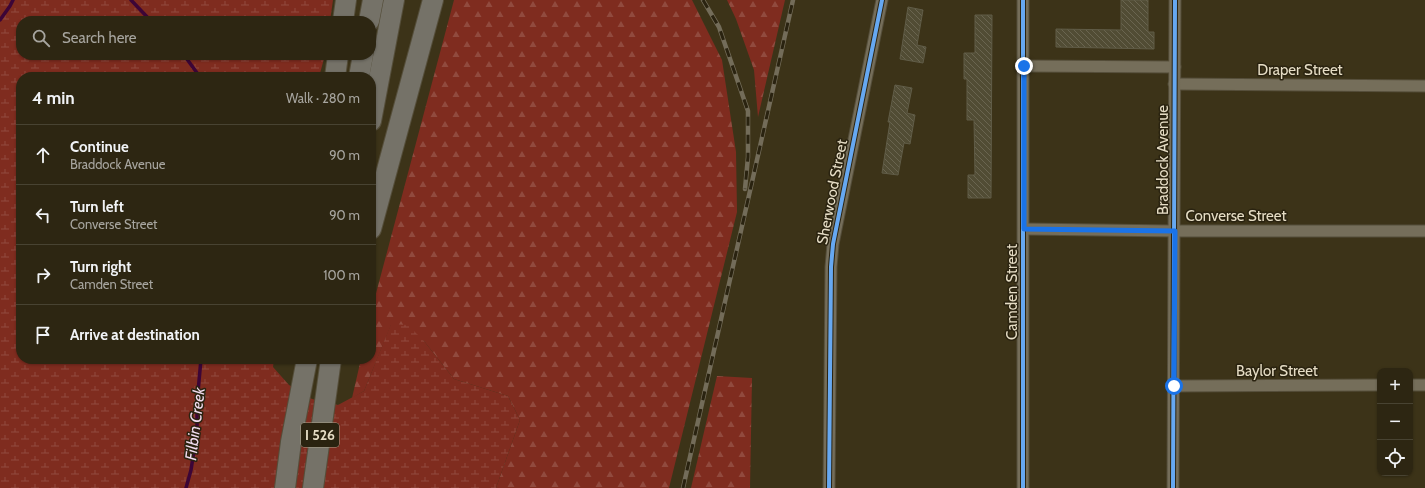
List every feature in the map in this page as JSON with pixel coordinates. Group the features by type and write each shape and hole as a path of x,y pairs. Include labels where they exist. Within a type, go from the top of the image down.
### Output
{"highway":[{"path":"344,16 346,0"},
{"path":"370,16 373,0"},
{"path":"376,95 394,0"},
{"path":"376,211 433,0"},
{"path":"336,72 337,60"},
{"path":"360,72 362,60"},
{"path":"291,442 299,364"},
{"name":"I 526","path":"285,488 291,442 306,364"},
{"name":"I 526","path":"313,488 332,364"}],"street":[{"name":"Sherwood Street","path":"829,488 831,267 833,244 882,0"},
{"name":"Camden Street","path":"1023,0 1024,488"},
{"name":"Braddock Avenue","path":"1173,488 1175,0"},
{"path":"1024,66 1174,67"},
{"name":"Draper Street","path":"1174,84 1425,86"},
{"name":"Converse Street","path":"1024,229 1175,231 1425,231"},
{"name":"Baylor Street","path":"1174,386 1377,385"},
{"path":"1413,385 1425,385"}],"green space":[{"path":"0,0 333,0 331,16 16,16 16,60 324,60 320,72 16,72 16,364 273,364 273,367 289,385 312,399 338,405 364,391 391,324 408,325 424,341 454,379 508,396 520,420 496,488 0,488"},
{"path":"454,0 692,0 722,60 736,152 737,212 669,488 496,488 520,420 508,396 454,379 424,341 391,325 376,362 376,294"},
{"path":"727,0 785,0 758,117 754,70 736,19"},
{"path":"360,364 375,364 364,391 352,398"},
{"path":"717,376 752,378 750,488 691,488"}],"building":[{"path":"1121,0 1148,0 1148,32 1154,32 1154,49 1056,47 1056,29 1121,30"},
{"path":"908,7 923,10 917,45 926,47 923,63 900,59"},
{"path":"975,15 992,15 991,198 968,198 968,175 975,175 974,120 967,120 967,79 964,79 964,53 975,53"},
{"path":"895,85 912,88 907,113 915,115 910,144 904,143 898,175 882,173 890,122 888,122"}],"waterway":[{"path":"0,20 13,0"},
{"name":"Filbin Creek","path":"131,0 146,16"},
{"name":"Filbin Creek","path":"188,60 196,72"},
{"name":"Filbin Creek","path":"186,488 191,470 197,432 197,403 201,364"}],"railway":[{"path":"703,0 719,27 748,111 748,157 745,189"},
{"path":"683,488 793,0"}],"cycle path":[{"path":"829,488 831,267 833,244 882,0"},
{"path":"1023,0 1023,488"},
{"path":"1173,488 1175,0"}],"route":[{"path":"1024,66 1024,229 1175,231 1174,386"}]}
